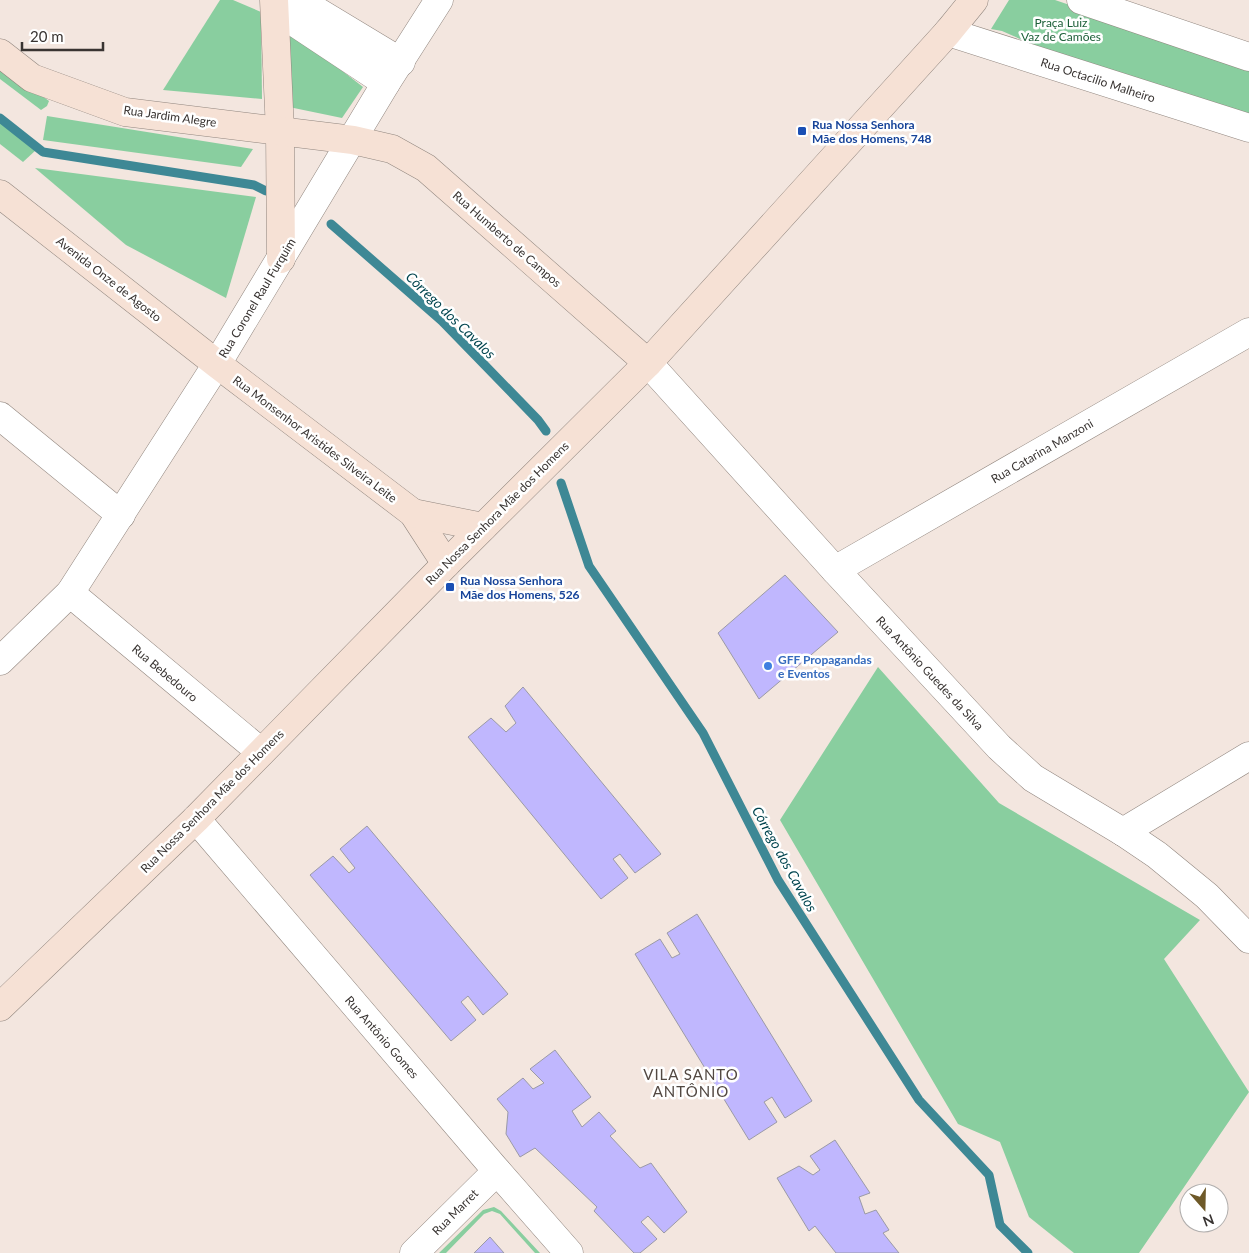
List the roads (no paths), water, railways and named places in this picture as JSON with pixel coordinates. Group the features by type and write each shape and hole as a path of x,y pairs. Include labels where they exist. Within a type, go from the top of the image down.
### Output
{"street":[{"path":"275,0 288,18 394,72"},
{"path":"275,0 280,131 281,259"},
{"path":"291,0 300,2 394,72"},
{"name":"Rua Coronel Raul Furquim","path":"0,661 70,593 217,364 438,0"},
{"name":"Rua Nossa Senhora Mãe dos Homens","path":"0,1007 196,820 446,564 648,363 948,32 974,0"},
{"path":"1081,0 1249,57"},
{"name":"Rua Octacilio Malheiro","path":"948,32 1249,128"},
{"name":"Rua Jardim Alegre","path":"0,53 32,78 125,112 352,140"},
{"name":"Rua Humberto de Campos","path":"352,140 392,150 426,168 648,363"},
{"name":"Avenida Onze de Agosto","path":"0,194 217,364"},
{"name":"Rua Catarina Manzoni","path":"835,570 1249,332"},
{"name":"Rua Antônio Guedes da Silva","path":"648,363 999,748 1033,778 1123,832 1157,855 1207,896 1249,939"},
{"name":"Rua Monsenhor Aristides Silveira Leite","path":"217,364 413,513 446,564"},
{"path":"0,416 121,516"},
{"name":"Rua Monsenhor Aristides Silveira Leite","path":"413,513 483,527"},
{"name":"Rua Bebedouro","path":"70,593 261,752"},
{"path":"1123,832 1249,756"},
{"path":"1157,855 1166,822 1183,796"},
{"name":"Rua Antônio Gomes","path":"196,820 569,1253"},
{"name":"Rua Marret","path":"414,1253 497,1171"}],"waterway":[{"name":"Córrego dos Cavalos","path":"0,118 43,152 254,185 266,191"},
{"name":"Córrego dos Cavalos","path":"331,224 442,321 538,420 546,431"},
{"name":"Córrego dos Cavalos","path":"561,483 589,566 703,733 778,880 919,1100 989,1175 1000,1225 1028,1253"}],"place":[{"name":"Rua Nossa Senhora Mãe dos Homens, 748","path":"802,131"},
{"name":"Rua Nossa Senhora Mãe dos Homens, 526","path":"450,587"},
{"name":"GFF Propagandas e Eventos","path":"768,666"}],"district":[{"name":"VILA SANTO ANTÔNIO","path":"691,1082"}],"park label":[{"name":"Praça Luiz Vaz de Camões","path":"1061,29"}]}
